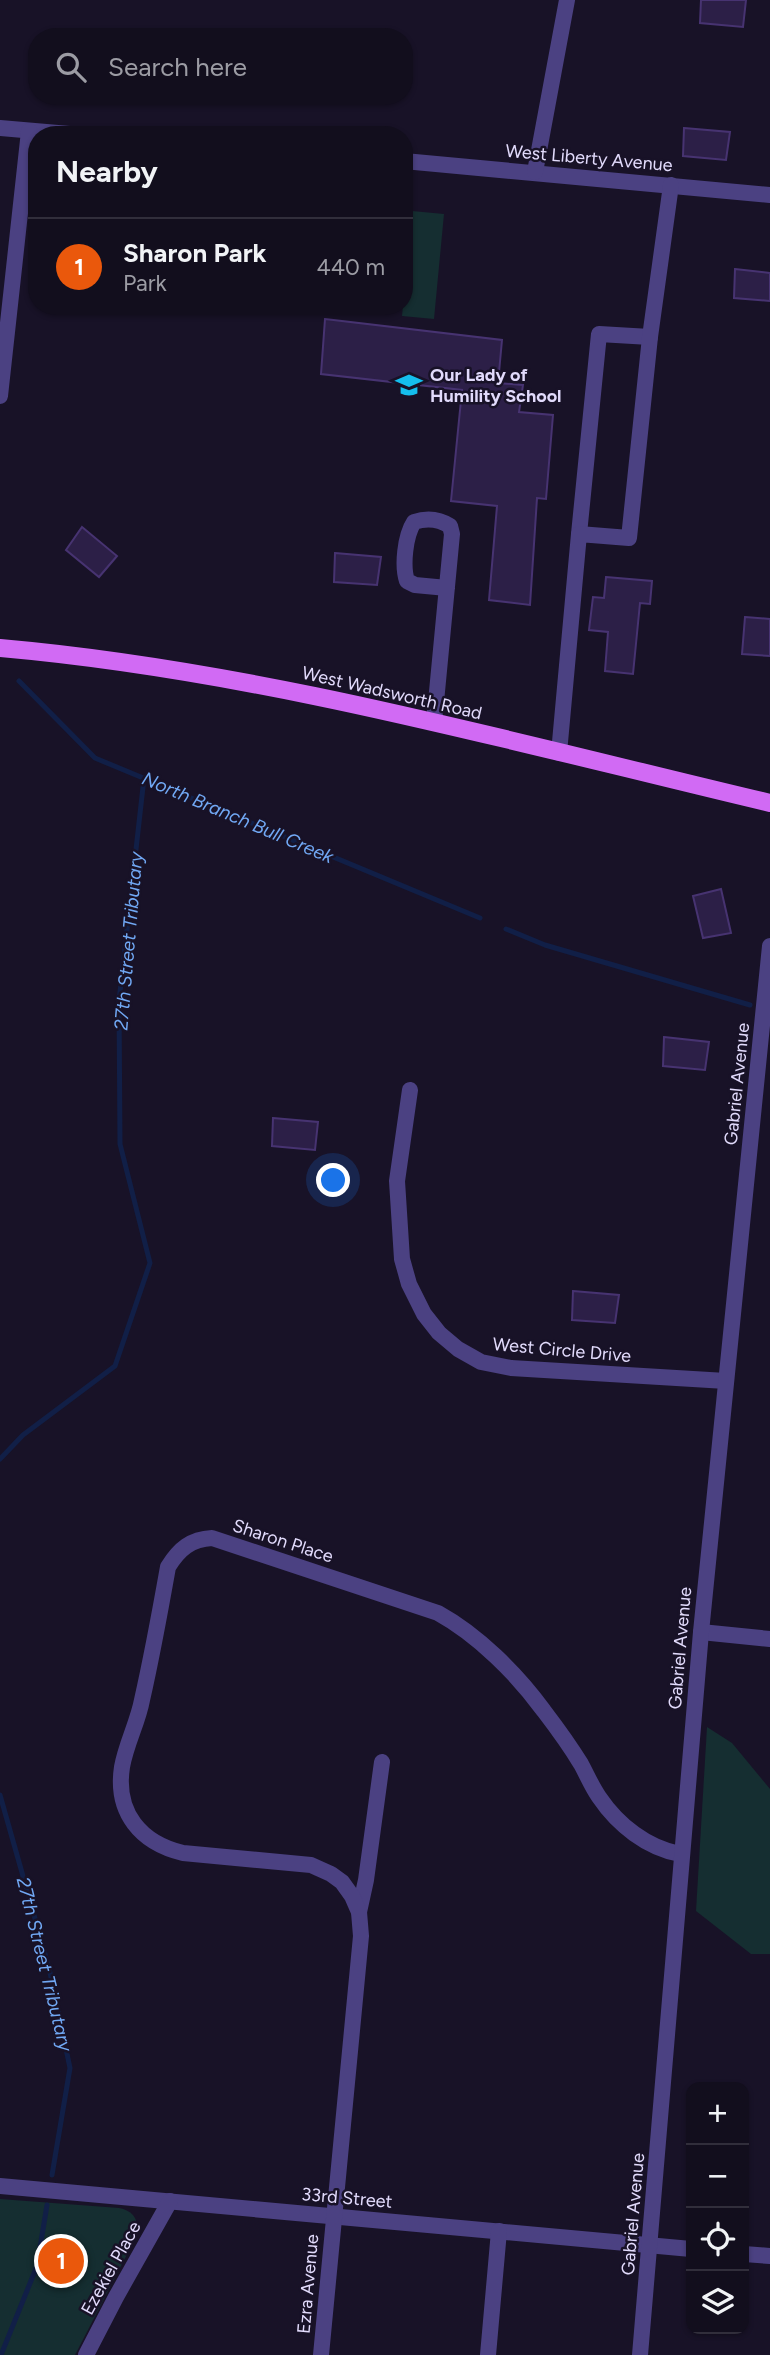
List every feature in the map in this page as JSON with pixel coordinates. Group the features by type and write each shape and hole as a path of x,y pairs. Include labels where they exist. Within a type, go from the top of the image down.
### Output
{"main road":[{"name":"West Wadsworth Road","path":"0,648 55,653 254,684 345,702 770,803"}],"street":[{"path":"535,172 567,0"},
{"path":"0,128 28,131"},
{"path":"0,396 28,140"},
{"name":"West Liberty Avenue","path":"413,162 770,195"},
{"path":"579,534 629,538 650,337 671,185"},
{"path":"559,753 599,334 650,337"},
{"path":"435,723 452,534 450,526 443,522 422,519 414,522 409,529 405,573 407,581 415,585 447,588"},
{"name":"Gabriel Avenue","path":"640,2355 701,1632 770,946"},
{"name":"West Circle Drive","path":"410,1090 397,1181 402,1259 409,1284 424,1314 439,1333 458,1349 481,1362 511,1368 726,1381"},
{"name":"Sharon Place","path":"359,1912 342,1882 311,1865 164,1849 142,1834 125,1808 122,1767 140,1711 168,1567 187,1544 201,1538 212,1538 438,1612 463,1627 485,1646 543,1709 599,1797 620,1822 647,1844 666,1852 681,1854"},
{"path":"701,1632 770,1639"},
{"name":"Sharon Place","path":"334,2216 361,1936 359,1912 382,1762"},
{"name":"33rd Street","path":"0,2186 686,2249"},
{"name":"Ezekiel Place","path":"86,2355 170,2201"},
{"name":"Ezra Avenue","path":"321,2355 334,2216"},
{"path":"488,2355 499,2231"},
{"path":"749,2254 770,2256"}],"green space":[{"path":"413,211 444,214 434,319 402,316 413,315"},
{"path":"707,1727 732,1743 770,1789 770,1954 751,1954 696,1911"},
{"path":"0,2199 119,2208 135,2218 136,2237 75,2355 0,2355"}],"building":[{"path":"701,0 746,0 743,27 700,23"},
{"path":"684,128 730,132 726,160 683,156"},
{"path":"735,269 770,273 770,301 734,298"},
{"path":"325,319 502,340 498,383 523,385 519,412 553,415 546,499 537,498 530,605 489,600 497,506 451,501 462,390 321,374"},
{"path":"82,527 117,556 99,577 66,550"},
{"path":"335,553 381,557 377,585 334,582"},
{"path":"606,577 652,581 650,604 640,603 633,674 605,671 608,632 589,630 593,597 604,598"},
{"path":"745,617 770,619 770,656 742,654"},
{"path":"721,889 731,933 703,938 693,896"},
{"path":"664,1037 709,1042 705,1070 663,1066"},
{"path":"273,1118 318,1122 315,1150 272,1146"},
{"path":"573,1291 619,1295 615,1323 572,1320"}],"waterway":[{"name":"North Branch Bull Creek","path":"19,681 95,758 480,918"},
{"name":"27th Street Tributary","path":"0,1459 23,1435 115,1366 150,1263 120,1144 119,1001 144,778"},
{"name":"North Branch Bull Creek","path":"506,929 545,945 750,1005"},
{"name":"27th Street Tributary","path":"0,1795 49,1968 70,2068 52,2175"},
{"name":"27th Street Tributary","path":"1,2355 37,2266 47,2205"}],"place":[{"name":"Our Lady of Humility School","path":"409,385"},
{"name":"Sharon Park","path":"61,2261"}]}
